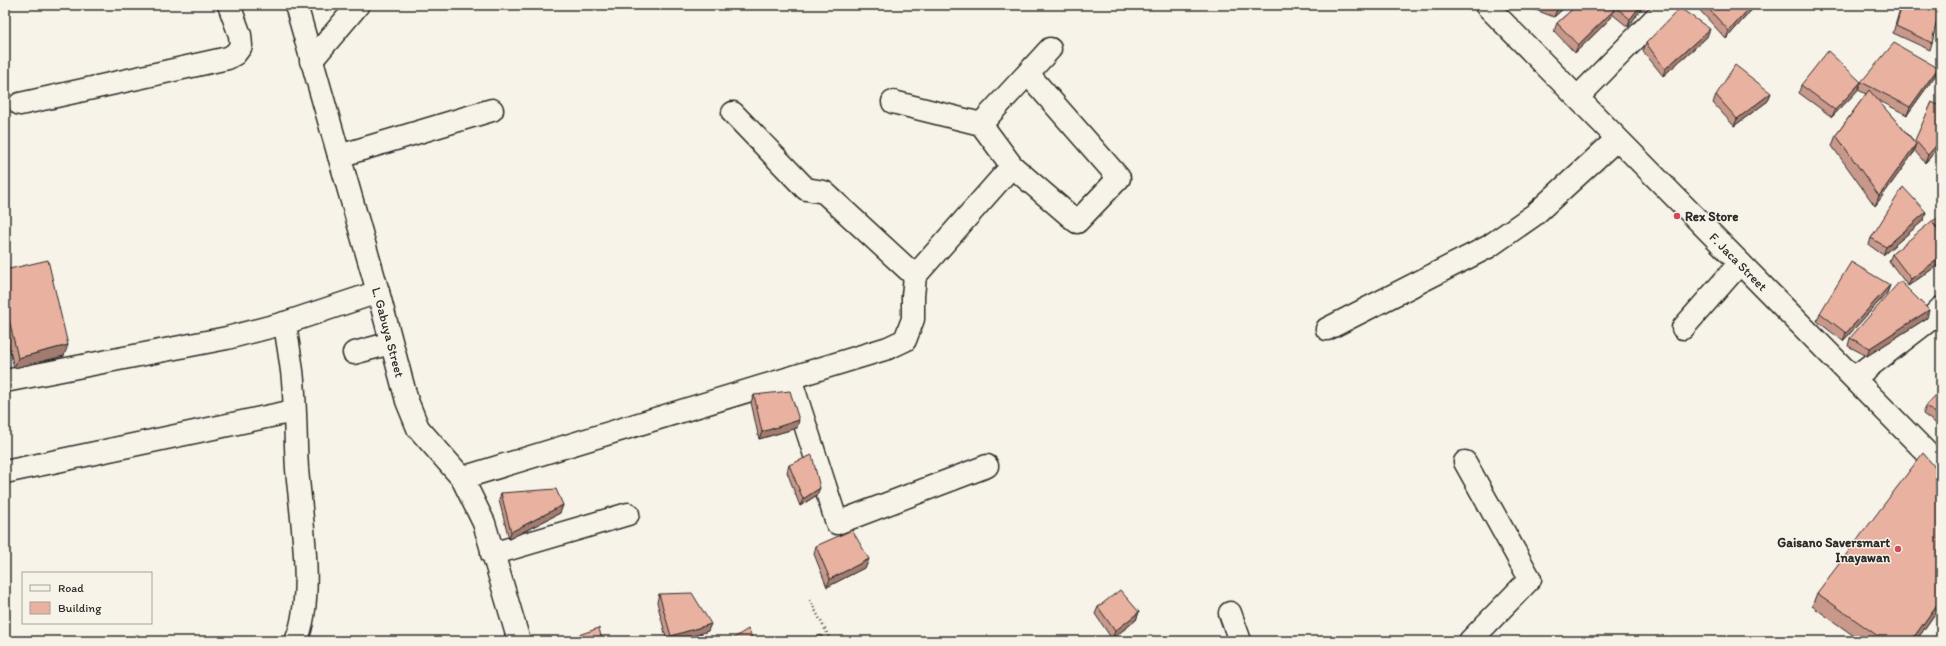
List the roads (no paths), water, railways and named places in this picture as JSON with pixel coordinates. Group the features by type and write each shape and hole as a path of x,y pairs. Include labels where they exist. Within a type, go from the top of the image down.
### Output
{"street":[{"path":"20,104 228,58 235,54 241,46 240,35 229,5"},
{"name":"L. Gabuya Street","path":"296,5 378,292 407,401 418,428 462,478 484,523 519,641"},
{"path":"311,61 358,5"},
{"name":"F. Jaca Street","path":"1486,5 1941,467"},
{"path":"1578,97 1668,5"},
{"path":"981,124 1050,49"},
{"path":"893,102 981,124 1012,166 1077,222 1119,178 1028,74"},
{"path":"339,156 492,110"},
{"path":"733,112 806,189 824,192 915,276"},
{"path":"1327,330 1488,247 1534,215 1617,139"},
{"path":"462,478 888,348 905,340 913,320 915,276 1012,166"},
{"path":"1683,328 1740,263"},
{"path":"5,381 228,338 285,323 378,292"},
{"path":"1854,378 1928,321 1941,308"},
{"path":"285,323 292,372 305,572 305,604 302,628 296,641"},
{"path":"354,353 391,343"},
{"path":"790,378 838,523 987,466"},
{"path":"5,472 294,412"},
{"path":"1465,462 1530,579 1470,641"},
{"path":"492,554 628,514"},
{"path":"1230,613 1240,641"}],"place":[{"name":"Rex Store","path":"1677,216"},
{"name":"Gaisano Saversmart Inayawan","path":"1898,549"}]}
